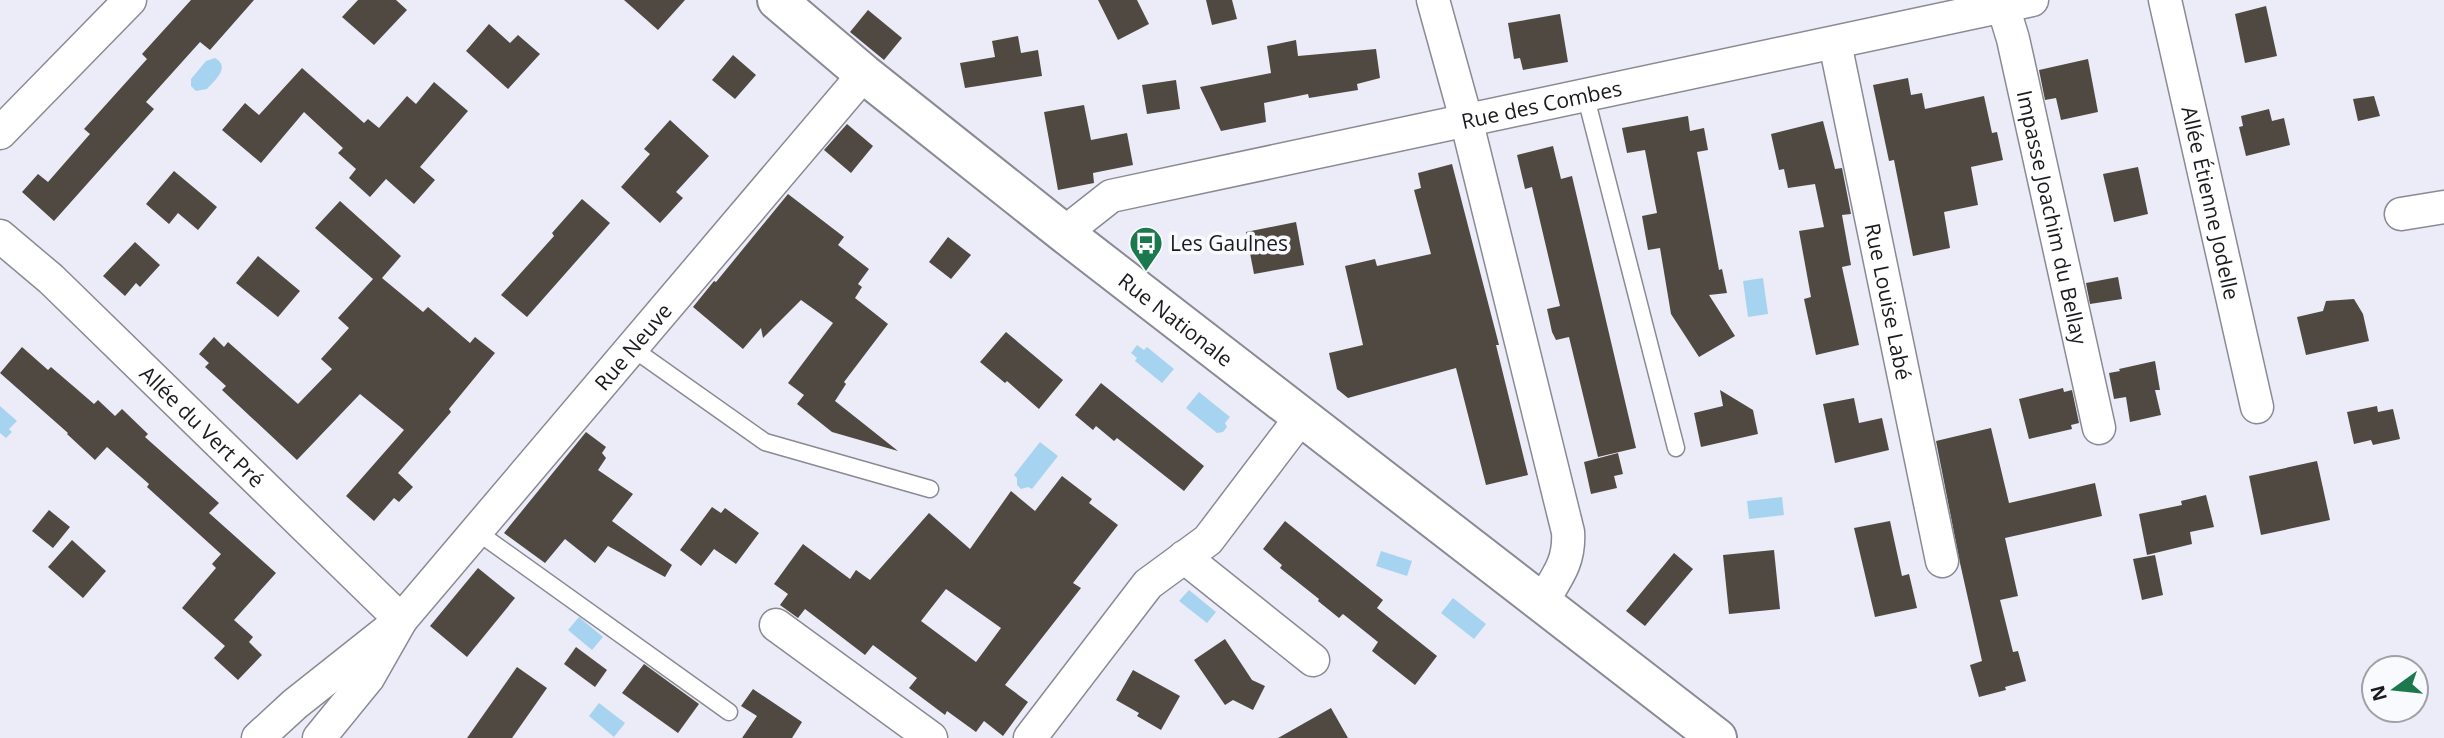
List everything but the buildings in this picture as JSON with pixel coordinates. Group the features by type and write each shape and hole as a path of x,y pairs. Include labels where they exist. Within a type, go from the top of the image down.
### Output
{"main road":[{"name":"Rue Nationale","path":"777,0 864,74 1064,233 1717,738"},
{"name":"Rue Nationale","path":"1581,632 1690,738"}],"street":[{"path":"0,133 130,0"},
{"path":"1433,0 1466,119 1568,532 1566,562 1542,602"},
{"name":"Allée Étienne Jodelle","path":"2165,0 2257,407"},
{"name":"Rue des Combes","path":"1064,233 1111,196 2017,3"},
{"name":"Impasse Joachim du Bellay","path":"2017,3 2013,39 2099,428"},
{"name":"Rue Louise Labé","path":"1835,43 1942,561"},
{"name":"Rue Neuve","path":"319,738 368,678 401,620 864,74"},
{"path":"2401,214 2444,207"},
{"name":"Allée du Vert Pré","path":"0,236 61,289 401,620"},
{"path":"1030,738 1148,584 1208,540 1302,416"},
{"path":"1184,557 1312,660"},
{"name":"Rue Neuve","path":"258,738 295,704 401,620"},
{"path":"776,625 931,738"}],"lane":[{"path":"1585,94 1676,448"},
{"path":"632,348 765,442 930,489"},
{"path":"476,531 729,712"}],"water":[{"path":"215,58 222,65 220,73 207,89 196,91 191,86 191,79 206,61"},
{"path":"1763,278 1768,314 1748,317 1743,281"},
{"path":"1137,345 1144,350 1147,347 1174,369 1162,383 1135,361 1137,358 1131,353"},
{"path":"1199,392 1230,417 1223,432 1217,433 1186,408"},
{"path":"0,406 17,421 9,429 12,432 6,438 0,433"},
{"path":"1040,442 1058,456 1032,489 1021,489 1014,475"},
{"path":"1782,497 1784,515 1749,519 1747,501"},
{"path":"1381,551 1412,561 1407,576 1376,566"},
{"path":"1189,590 1216,612 1207,623 1179,601"},
{"path":"1453,598 1486,624 1474,639 1441,613"},
{"path":"579,617 603,637 592,650 568,630"},
{"path":"599,703 625,723 614,737 589,716"}],"place":[{"name":"Les Gaulnes","path":"1146,273"}]}
